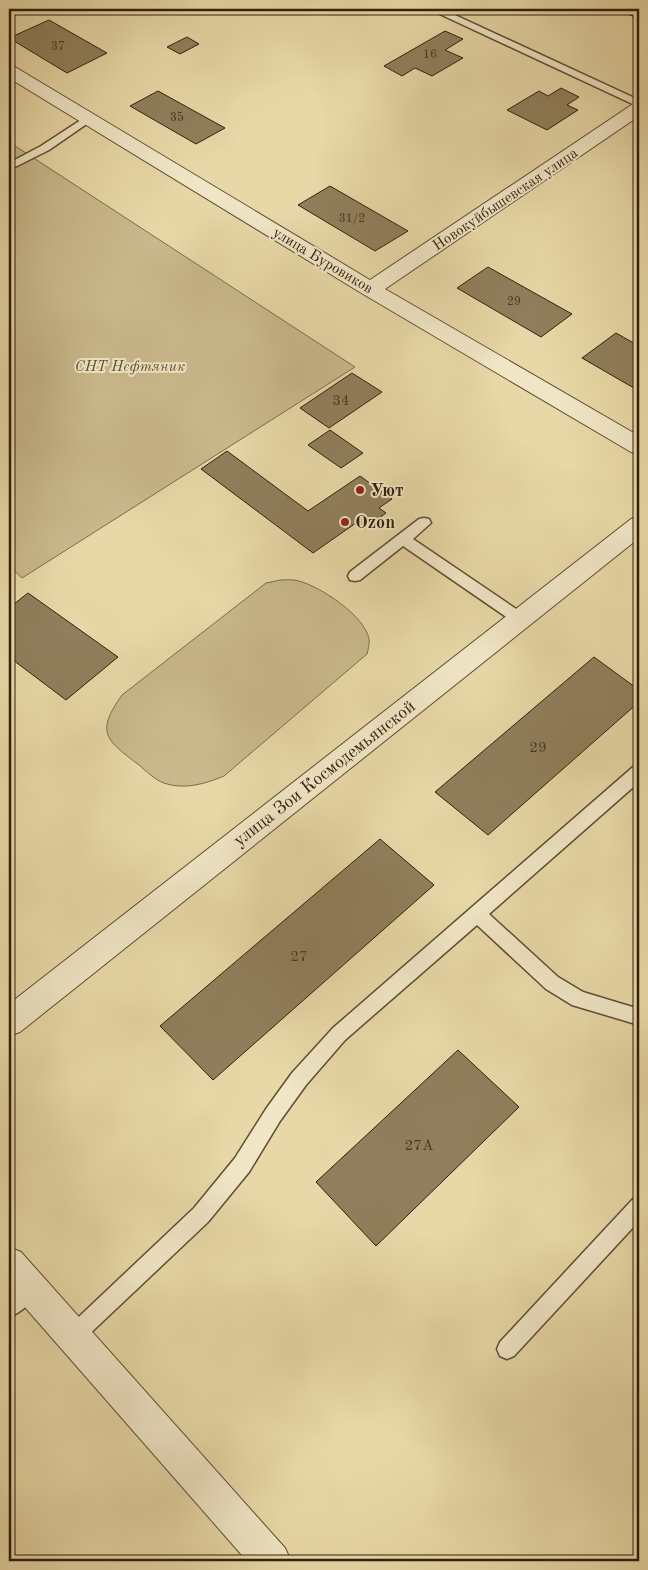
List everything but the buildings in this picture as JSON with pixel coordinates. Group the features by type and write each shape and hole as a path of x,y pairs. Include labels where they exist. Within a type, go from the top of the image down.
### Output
{"street":[{"name":"улица Буровиков","path":"9,71 370,289 639,446"},
{"name":"Новокуйбышевская улица","path":"370,289 639,106"},
{"name":"улица Зои Космодемьянской","path":"9,1022 639,524"},
{"path":"16,1287 73,1336 272,1561"}],"lane":[{"path":"434,9 639,106"},
{"path":"9,167 45,148 87,119"},
{"path":"355,576 424,523"},
{"path":"403,539 520,619"},
{"path":"73,1336 201,1215 242,1166 273,1114 299,1079 339,1034 639,772"},
{"path":"476,914 552,984 578,999 639,1017"},
{"path":"507,1348 639,1207"}],"green space":[{"name":"СНТ Нефтяник","path":"9,142 355,367 22,578 9,566"},
{"path":"294,580 308,584 330,596 351,612 366,630 369,641 367,654 224,776 202,784 187,786 172,785 157,780 112,742 108,735 107,727 114,708 122,695 266,583"}],"place":[{"name":"Уют","path":"360,490"},
{"name":"Ozon","path":"345,522"}]}
